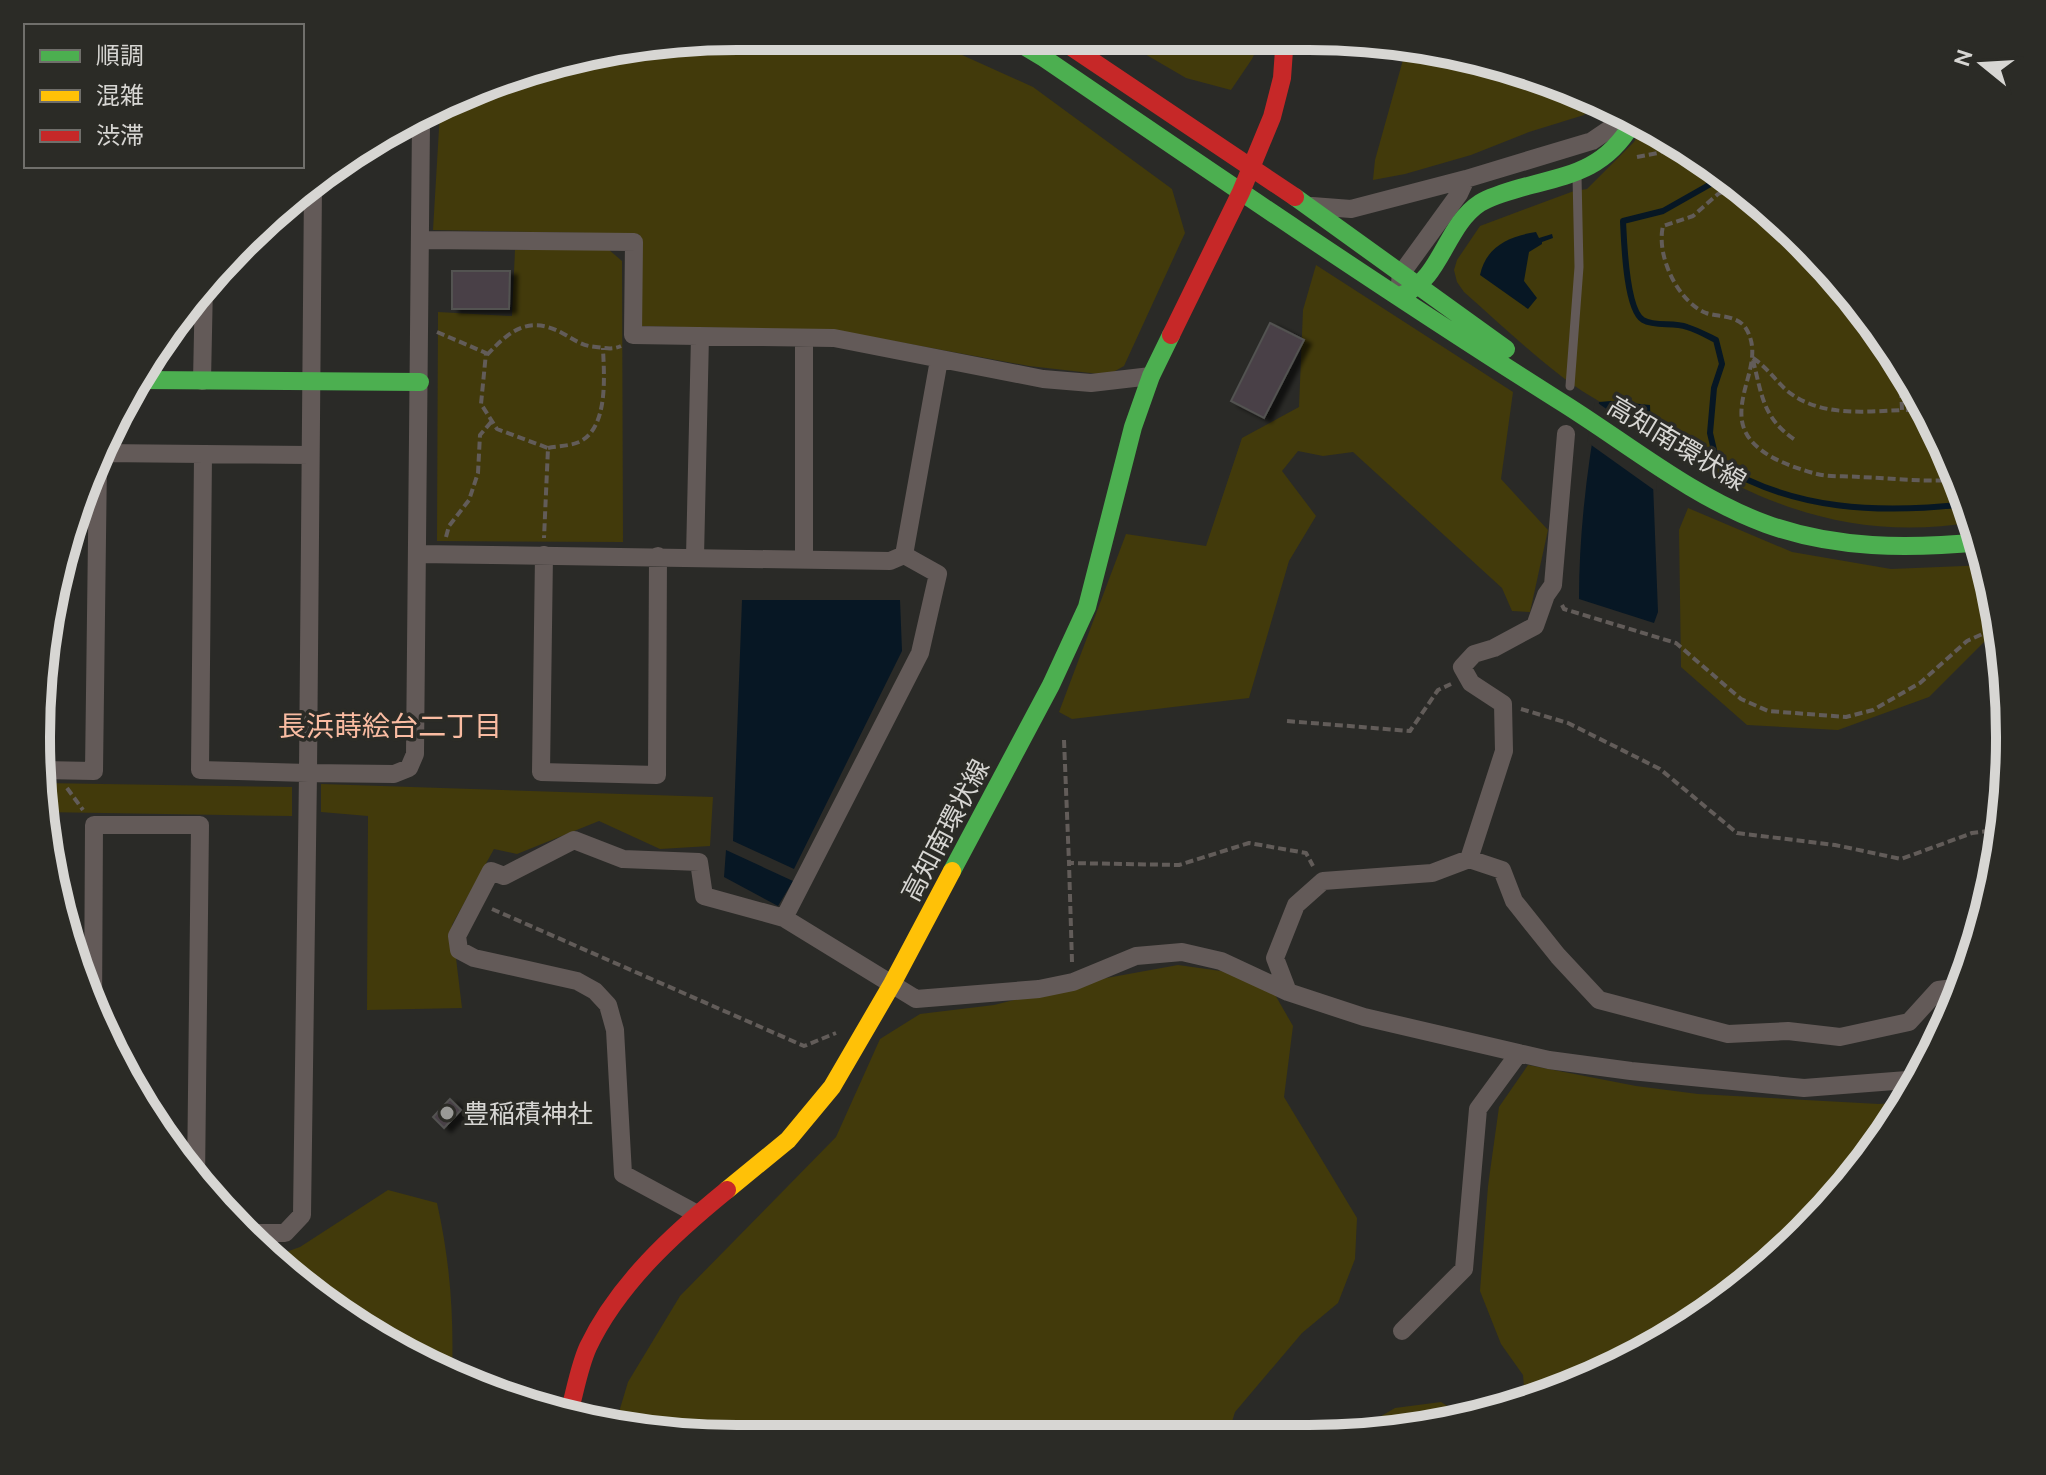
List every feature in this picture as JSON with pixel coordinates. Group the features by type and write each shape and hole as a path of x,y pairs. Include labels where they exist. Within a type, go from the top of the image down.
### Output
{"main road":[{"name":"高知南環状線","path":"1031,50 1398,298 1582,415 1665,472 1722,504 1794,533 1857,546 1926,548 1968,543"},
{"name":"高知南環状線","path":"1076,50 1252,166 1493,338 1582,415"},
{"name":"高知南環状線","path":"571,1405 587,1349 622,1289 697,1214 788,1140 832,1087 892,984 1051,685 1087,607 1133,427 1151,376 1241,192 1272,117 1282,78 1284,50"},
{"path":"1398,298 1418,286 1466,215 1484,200 1576,173 1608,158 1630,130"},
{"path":"151,380 420,382"}],"street":[{"path":"1305,205 1351,209 1592,141 1618,124"},
{"path":"203,455 200,770 394,774 409,768 415,754 421,127"},
{"path":"1398,298 1401,274 1459,194 1466,179"},
{"path":"261,1233 285,1233 302,1215 313,197"},
{"path":"420,240 634,242 633,335 834,338 1043,379 1091,383 1151,376"},
{"path":"202,381 204,305"},
{"path":"695,557 700,336"},
{"path":"804,339 804,558"},
{"path":"904,555 939,360"},
{"path":"1469,859 1504,751 1503,704 1471,683 1462,667 1474,654 1494,648 1535,626 1553,585 1566,434"},
{"path":"112,453 310,455"},
{"path":"51,770 94,771 98,486"},
{"path":"418,554 890,561 904,555"},
{"path":"544,555 541,772 657,775 658,556"},
{"path":"784,918 920,653 938,574 904,555"},
{"path":"93,977 94,825 200,825 196,1161"},
{"path":"697,1214 623,1174 615,1030 608,1005 595,991 577,981 474,958 459,950 457,936 491,871 504,876 574,840 623,859 699,862 704,896 784,918 916,999 1039,989 1073,982 1136,956 1182,952 1221,961 1288,992 1364,1017 1519,1053 1631,1071 1804,1088 1904,1080"},
{"path":"1288,992 1275,958 1296,905 1323,881 1432,873 1469,859 1502,870 1514,901 1558,956 1599,1000 1728,1034 1788,1031 1840,1037 1909,1022 1938,990 1949,989"},
{"path":"1402,1331 1464,1269 1478,1109 1519,1053"}],"lane":[{"path":"1570,386 1579,267 1579,185 1576,173"}],"path":[{"path":"1631,158 1665,150"},
{"path":"1726,191 1693,216 1663,226 1662,249 1673,280 1689,302 1705,312 1727,316 1741,323 1752,343 1763,401 1776,427 1795,440"},
{"path":"485,357 506,334 532,324 558,331 584,346 613,349 626,345 633,335"},
{"path":"420,325 486,353 481,404 497,429 548,448 581,441 595,427 600,410 603,348"},
{"path":"1753,358 1787,390 1812,406 1857,412 1913,410"},
{"path":"1753,358 1743,395 1742,423 1751,442 1765,454 1819,475 1946,479"},
{"path":"1901,389 1902,410"},
{"path":"441,554 449,526 469,500 478,473 480,435 492,421"},
{"path":"544,555 548,448"},
{"path":"1553,585 1564,609 1676,643 1741,699 1768,711 1846,717 1873,710 1920,683 1967,641 1987,632"},
{"path":"1287,721 1410,731 1438,690 1468,678"},
{"path":"1503,704 1568,723 1660,769 1737,833 1835,845 1901,859 1972,833 1989,831"},
{"path":"1064,740 1073,982"},
{"path":"51,774 94,825"},
{"path":"1069,863 1179,865 1249,843 1306,853 1323,881"},
{"path":"475,902 804,1046 845,1029"}],"shaded area":[{"path":"951,50 1033,87 1172,189 1185,233 1124,366 1108,375 1029,366 839,331 641,326 639,234 433,230 440,118 517,86 603,63 693,51"},
{"path":"1138,50 1256,50 1231,90 1186,78"},
{"path":"1404,57 1486,73 1589,110 1584,115 1471,155 1405,174 1373,180 1375,160"},
{"path":"1638,134 1727,192 1795,251 1825,284 1854,319 1904,394 1944,474 1962,523 1923,527 1875,526 1829,518 1742,488 1658,441 1568,381 1464,292 1454,270 1457,260 1480,226 1587,189 1634,142"},
{"path":"608,249 622,261 623,542 437,541 438,312 512,316 515,250"},
{"path":"1316,265 1513,392 1501,479 1548,530 1530,612 1512,611 1502,588 1353,452 1323,456 1298,451 1282,471 1316,516 1289,561 1249,698 1072,719 1059,712 1126,534 1206,546 1242,438 1299,407 1303,310"},
{"path":"1688,508 1792,552 1891,569 1974,566 1989,640 1929,697 1838,730 1747,725 1681,667 1679,530"},
{"path":"51,783 292,787 292,816 54,812"},
{"path":"321,784 713,797 710,846 660,849 599,821 517,854 494,849 452,925 462,1008 367,1010 368,816 321,812"},
{"path":"1178,965 1228,972 1270,986 1293,1026 1284,1097 1357,1218 1355,1259 1338,1303 1302,1333 1235,1412 1231,1425 738,1425 693,1424 618,1414 628,1382 680,1296 836,1137 880,1039 920,1014 994,1005 1090,981"},
{"path":"1528,1065 1636,1086 1698,1094 1890,1103 1854,1156 1825,1191 1795,1224 1727,1283 1652,1333 1613,1354 1524,1390 1523,1375 1501,1344 1480,1291 1488,1186 1499,1107"},
{"path":"388,1190 437,1203 450,1288 452,1363 356,1309 283,1253 300,1247"},
{"path":"1441,1402 1453,1410 1371,1422 1395,1408"}],"water":[{"path":"1536,232 1539,238 1552,234 1553,238 1529,252 1524,281 1537,298 1528,309 1480,275 1488,257 1500,244"},
{"path":"1599,402 1650,405 1658,612 1654,623 1579,599 1587,475"},
{"path":"742,600 900,600 902,651 794,869 733,841"},
{"path":"726,850 793,881 778,906 724,877"}],"pier":[{"path":"1595,401 1655,443 1657,492 1587,442"}],"building":[{"path":"452,271 510,271 509,309 452,309"},
{"path":"1270,323 1304,340 1264,418 1231,401"},
{"name":"豊稲積神社","path":"450,1099 461,1110 444,1128 433,1117"}],"waterway":[{"path":"1713,182 1663,211 1623,221 1629,290 1637,314 1648,322 1682,326 1716,340 1722,364 1714,388 1710,433 1717,463 1746,479 1806,500 1870,508 1956,505"}],"traffic: fast":[{"path":"1031,50 1428,316 1711,499 1766,524 1845,543 1926,546 1968,543"},
{"path":"1402,295 1426,277 1459,225 1480,203 1584,169 1609,152 1628,129"},
{"path":"1295,197 1506,349"},
{"path":"952,871 1051,685 1087,607 1133,427 1151,376 1171,335"},
{"path":"151,380 420,382"}],"traffic: slow":[{"path":"727,1190 788,1140 832,1087 892,984 952,871"}],"traffic: jam":[{"path":"1076,50 1295,197"},
{"path":"1171,335 1241,192 1272,117 1282,78 1284,50"},
{"path":"571,1405 588,1347 615,1302 648,1261 727,1190"}],"place":[{"name":"豊稲積神社","path":"447,1113"}],"district":[{"name":"長浜蒔絵台二丁目","path":"390,725"}]}
